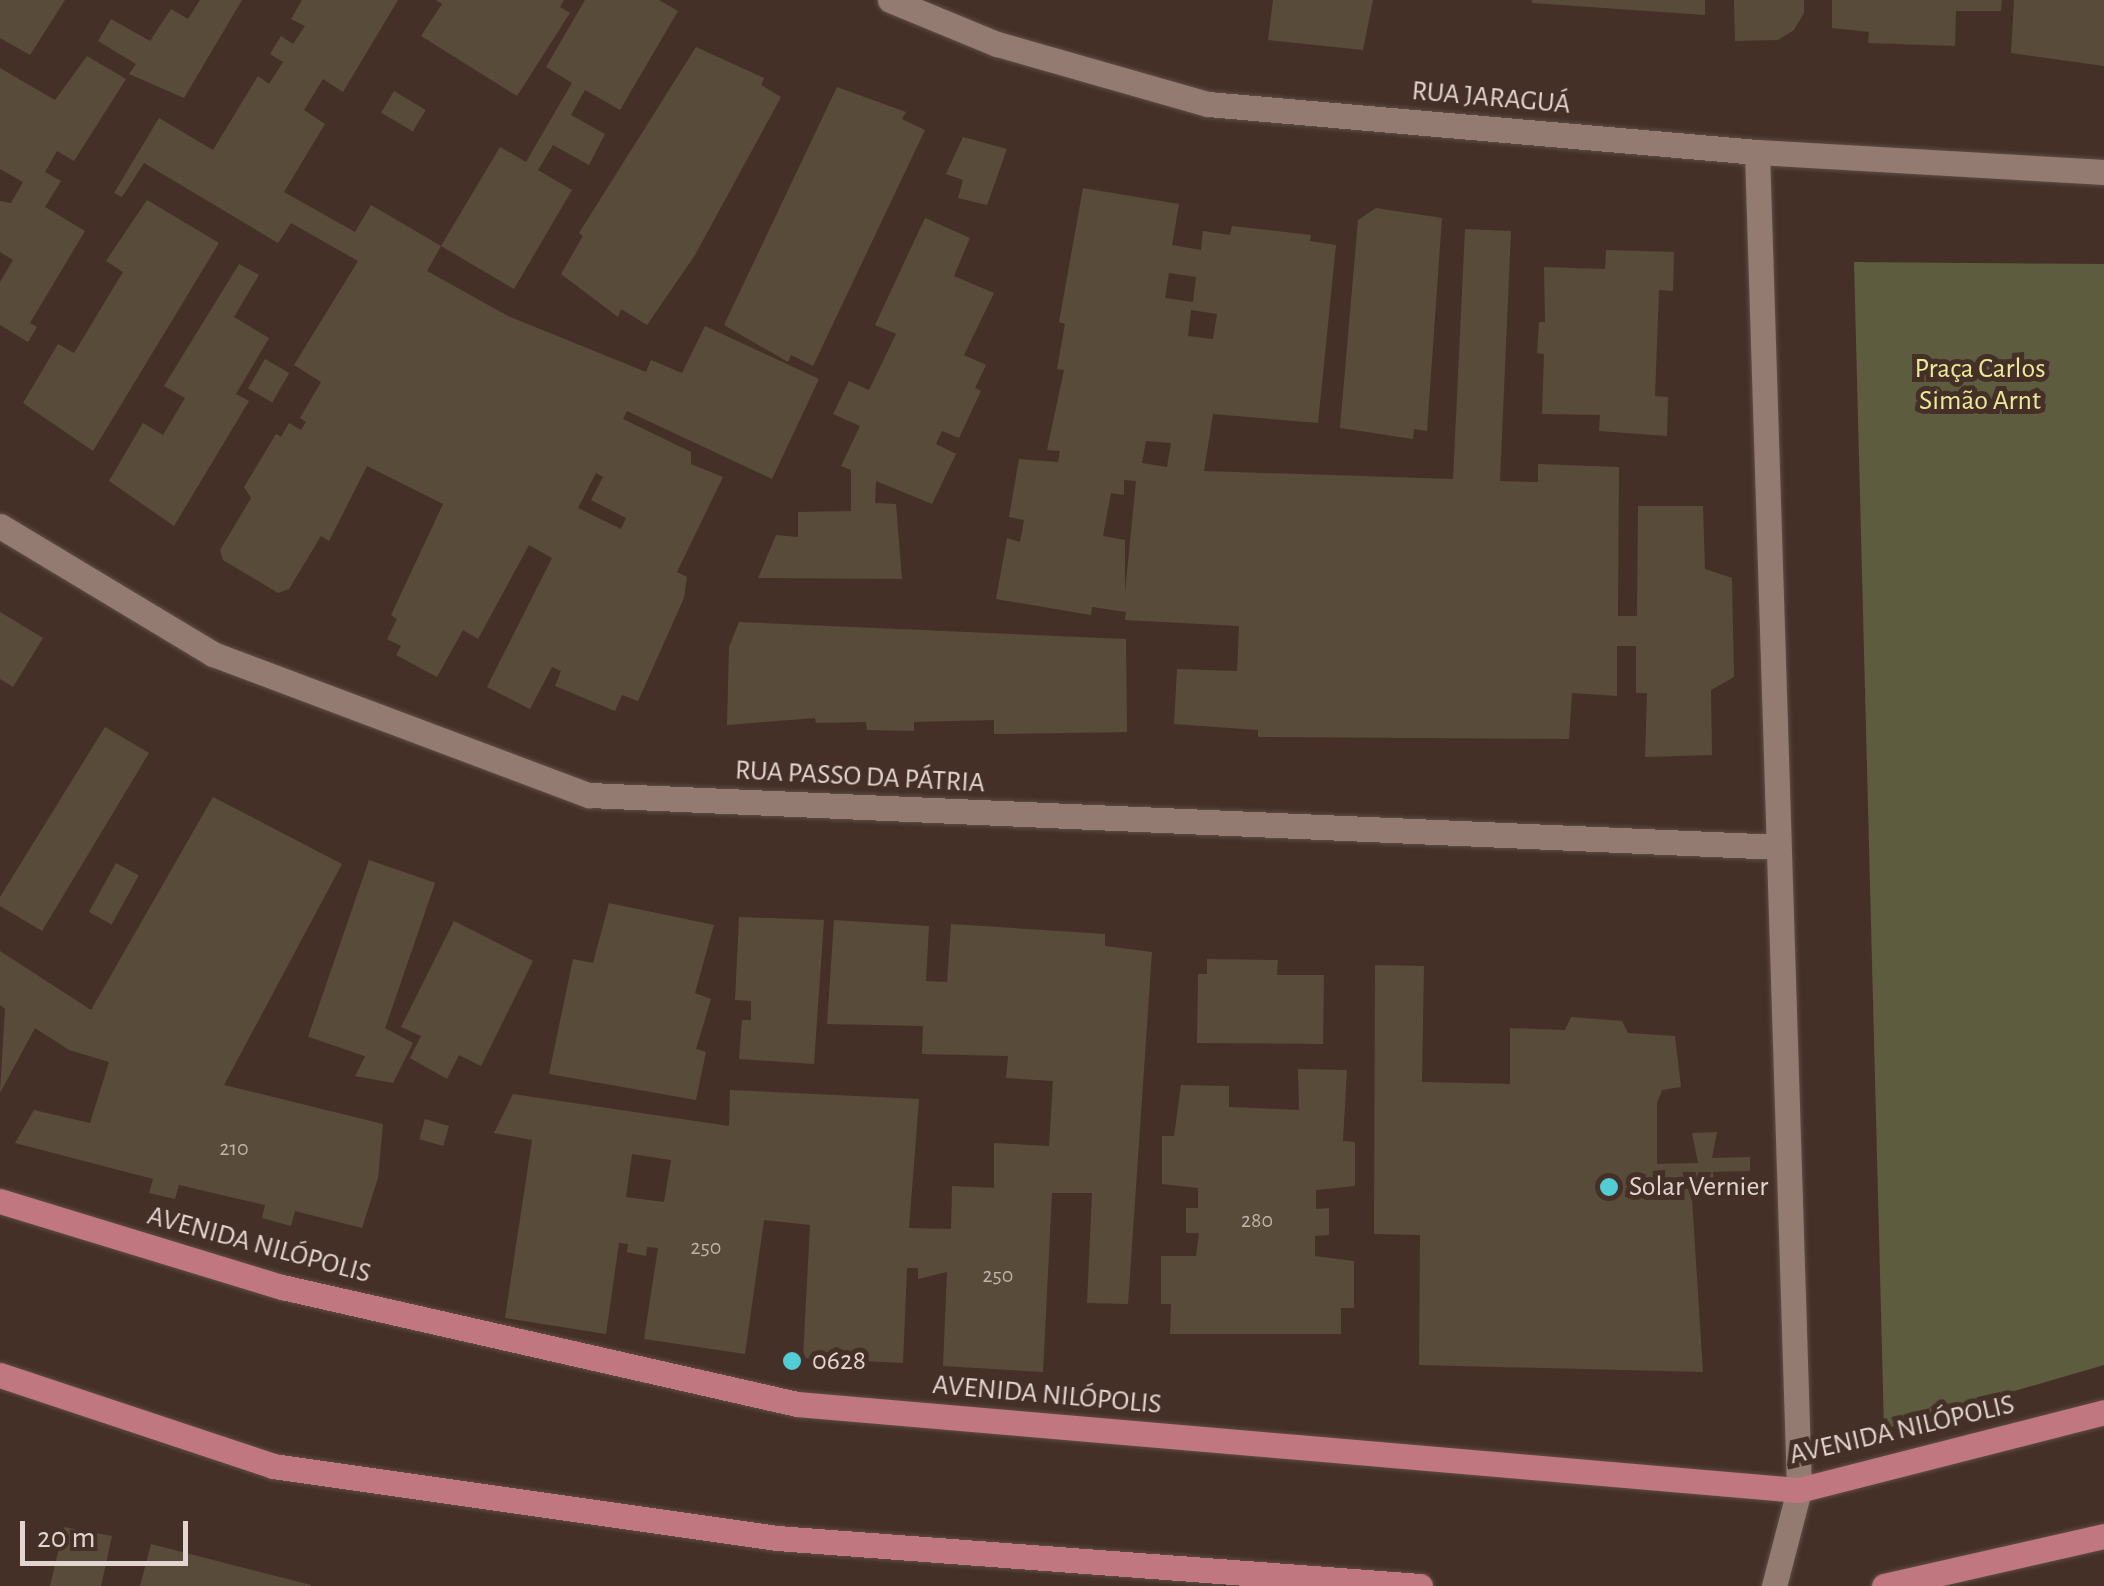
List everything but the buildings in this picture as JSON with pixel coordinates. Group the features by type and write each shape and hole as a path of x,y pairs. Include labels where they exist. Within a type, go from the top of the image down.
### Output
{"main road":[{"name":"AVENIDA NILÓPOLIS","path":"0,1201 282,1287 797,1404 1799,1490 2104,1412"},
{"path":"0,1375 272,1466 778,1538 1420,1586"},
{"path":"1884,1586 2104,1536"}],"street":[{"name":"RUA JARAGUÁ","path":"890,0 997,44 1208,104 1756,152 2104,172"},
{"path":"1756,152 1799,1490 1774,1586"},
{"name":"RUA PASSO DA PÁTRIA","path":"0,526 213,654 589,795 1778,848"}],"green space":[{"name":"Praça Carlos Simão Arnt","path":"1854,262 2104,264 2104,1365 1884,1429"}],"place":[{"name":"Solar Vernier","path":"1609,1187"},
{"name":"0628","path":"792,1361"}]}
